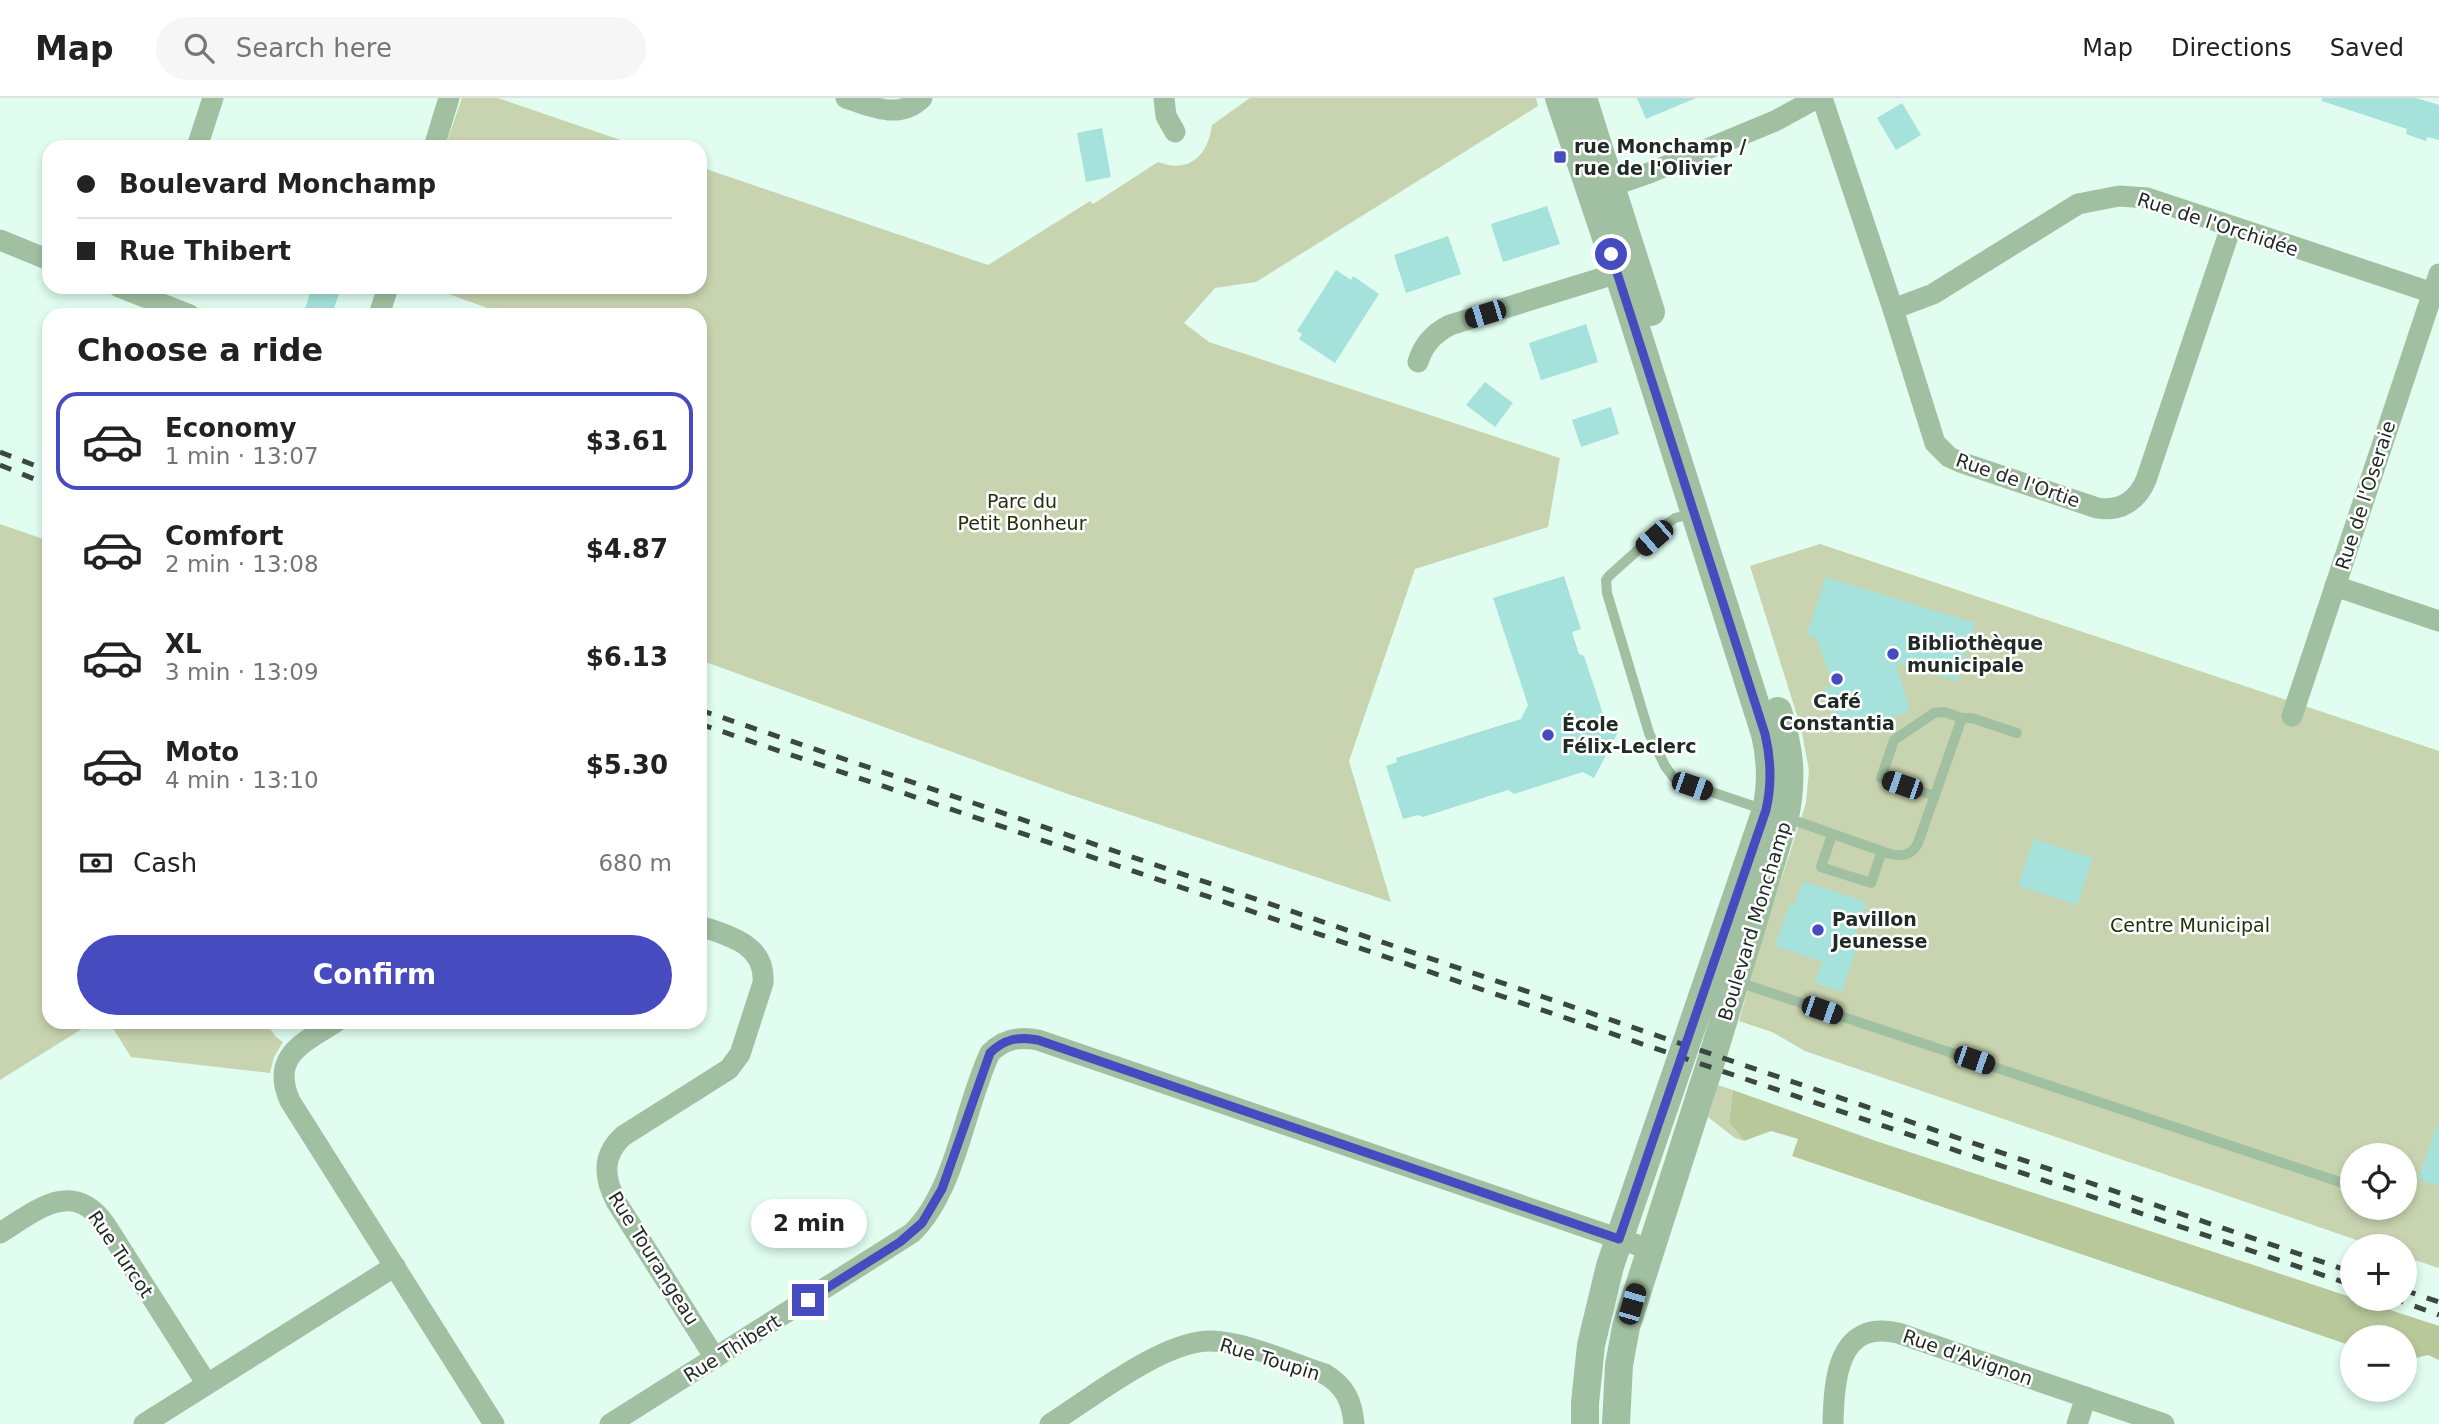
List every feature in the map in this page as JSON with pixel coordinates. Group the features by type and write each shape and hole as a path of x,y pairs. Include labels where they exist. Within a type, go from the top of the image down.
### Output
{"street":[{"path":"199,140 213,98"},
{"path":"436,140 449,98"},
{"path":"846,98 873,107 895,110 911,107 922,98"},
{"path":"1164,98 1166,116 1175,132"},
{"name":"Boulevard Monchamp","path":"1559,98 1601,190 1785,736 1790,756 1791,782 1776,813 1619,1239 1591,1345 1585,1424"},
{"name":"Boulevard Monchamp","path":"1583,98 1601,190"},
{"path":"1601,190 1774,121 1819,98"},
{"name":"Rue de l'Ortie","path":"1819,98 1894,309 1935,443 1942,451 1960,462 2097,508 2117,508 2134,499 2146,480 2231,227"},
{"name":"Rue de l'Orchidée","path":"1894,309 1933,293 2066,210 2104,197 2147,198 2231,227 2437,287"},
{"path":"0,240 42,257"},
{"path":"1418,362 1426,344 1440,330 1450,325 1627,270"},
{"name":"Boulevard Monchamp","path":"1616,1424 1622,1345 1649,1249 1735,981 1776,813 1765,734 1695,513 1627,270"},
{"name":"Rue de l'Oseraie","path":"2292,716 2437,287"},
{"path":"151,294 177,308"},
{"path":"2335,586 2439,621"},
{"name":"Rue Tourangeau","path":"707,929 739,940 755,953 764,972 763,983 740,1054 729,1069 623,1136 611,1150 606,1171 610,1190 715,1358"},
{"path":"326,1029 293,1051 285,1063 282,1075 290,1101 494,1424"},
{"name":"Rue Thibert","path":"611,1424 900,1242 922,1223 942,1189 990,1053 998,1045 1019,1038 1038,1040 1649,1249"},
{"name":"Rue Turcot","path":"0,1233 54,1202 73,1200 90,1207 105,1224 207,1384"},
{"path":"144,1424 395,1266"},
{"name":"Rue d'Avignon","path":"1833,1424 1836,1384 1843,1356 1852,1341 1873,1331 1898,1333 2164,1424"},
{"name":"Rue Toupin","path":"1050,1424 1157,1356 1185,1344 1213,1341 1241,1346 1325,1374 1344,1388 1354,1424"},
{"path":"2077,1424 2086,1397"}],"lane":[{"path":"1695,513 1675,518 1668,523 1609,576 1606,585 1649,733 1674,778 1832,835 1902,856 1914,850 1962,718"},
{"path":"1935,796 1881,778 1894,740 1934,712 1972,718 2017,733"},
{"path":"1832,835 1821,867 1871,883 1882,852"},
{"path":"1735,981 2340,1182"}],"green space":[{"path":"462,98 498,98 621,140 447,140"},
{"name":"Parc du Petit Bonheur","path":"1250,98 1536,98 1538,106 1256,282 1215,288 1184,323 1209,342 1560,458 1548,527 1415,569 1349,761 1391,902 1062,792 707,663 707,308 488,308 448,294 707,294 707,169 988,265 1090,201 1093,204 1158,162 1179,166 1196,159 1206,145 1212,125"},
{"path":"0,524 42,539 42,1029 82,1029 0,1080"},
{"name":"Centre Municipal","path":"1820,544 2439,751 2439,1268 2417,1261 2417,1234 2340,1234 1805,1051 1772,1032 1739,1021 1762,938 1806,803 1809,770 1801,728 1750,566"},
{"path":"113,1029 271,1029 283,1042 274,1057 270,1073 131,1057"},
{"path":"1718,1085 1733,1090 1729,1122 1744,1141 1735,1138 1708,1117"},
{"path":"1733,1090 1876,1141 2340,1293 2340,1311 2393,1311 2439,1326 2439,1360 2428,1355 2417,1358 2417,1325 2340,1325 2340,1342 1792,1156 1798,1139 1771,1131 1744,1141 1729,1122"}],"building":[{"path":"1637,98 1696,98 1646,119"},
{"path":"2322,98 2416,98 2439,105 2439,140 2427,137 2426,141 2406,134 2407,129 2322,101"},
{"path":"1902,103 1921,135 1896,150 1877,118"},
{"path":"1102,128 1111,177 1086,182 1077,133"},
{"path":"1547,206 1560,244 1503,262 1491,224"},
{"path":"1448,236 1461,274 1406,293 1394,255"},
{"path":"1336,270 1351,280 1353,276 1379,294 1335,363 1299,339 1302,334 1297,331"},
{"path":"310,294 339,294 334,308 305,308"},
{"path":"1586,324 1598,362 1541,380 1529,343"},
{"path":"1485,382 1513,403 1495,427 1466,405"},
{"path":"1611,407 1619,434 1581,447 1572,420"},
{"path":"1564,576 1581,629 1572,632 1579,654 1584,656 1607,726 1618,732 1594,778 1583,772 1514,794 1508,790 1423,817 1418,815 1403,819 1386,766 1397,762 1396,758 1521,719 1528,705 1493,598"},
{"name":"Bibliothèque municipale","path":"1826,577 1975,623 1956,681 1896,663 1910,711 1838,734 1825,688 1833,685 1816,637 1807,635"},
{"path":"2034,839 2093,858 2077,905 2018,886"},
{"name":"Pavillon Jeunesse","path":"1803,881 1866,902 1852,944 1857,947 1842,992 1815,983 1822,962 1775,946 1789,905 1794,907"},
{"path":"2439,1126 2439,1186 2418,1179"}],"railway":[{"path":"0,452 42,468"},
{"path":"0,465 42,482"},
{"path":"707,712 2340,1268"},
{"path":"707,726 2340,1281"},
{"path":"2417,1294 2439,1302"},
{"path":"2417,1307 2439,1315"}],"place":[{"name":"rue Monchamp / rue de l'Olivier","path":"1560,157"},
{"name":"Bibliothèque municipale","path":"1893,654"},
{"name":"Café Constantia","path":"1837,679"},
{"name":"École Félix-Leclerc","path":"1548,735"},
{"name":"Pavillon Jeunesse","path":"1818,930"}],"route":[{"path":"808,1300 900,1242 922,1223 942,1189 990,1053 1007,1040 1019,1038 1038,1040 1619,1239 1766,810 1770,765 1765,734 1611,254"}]}
